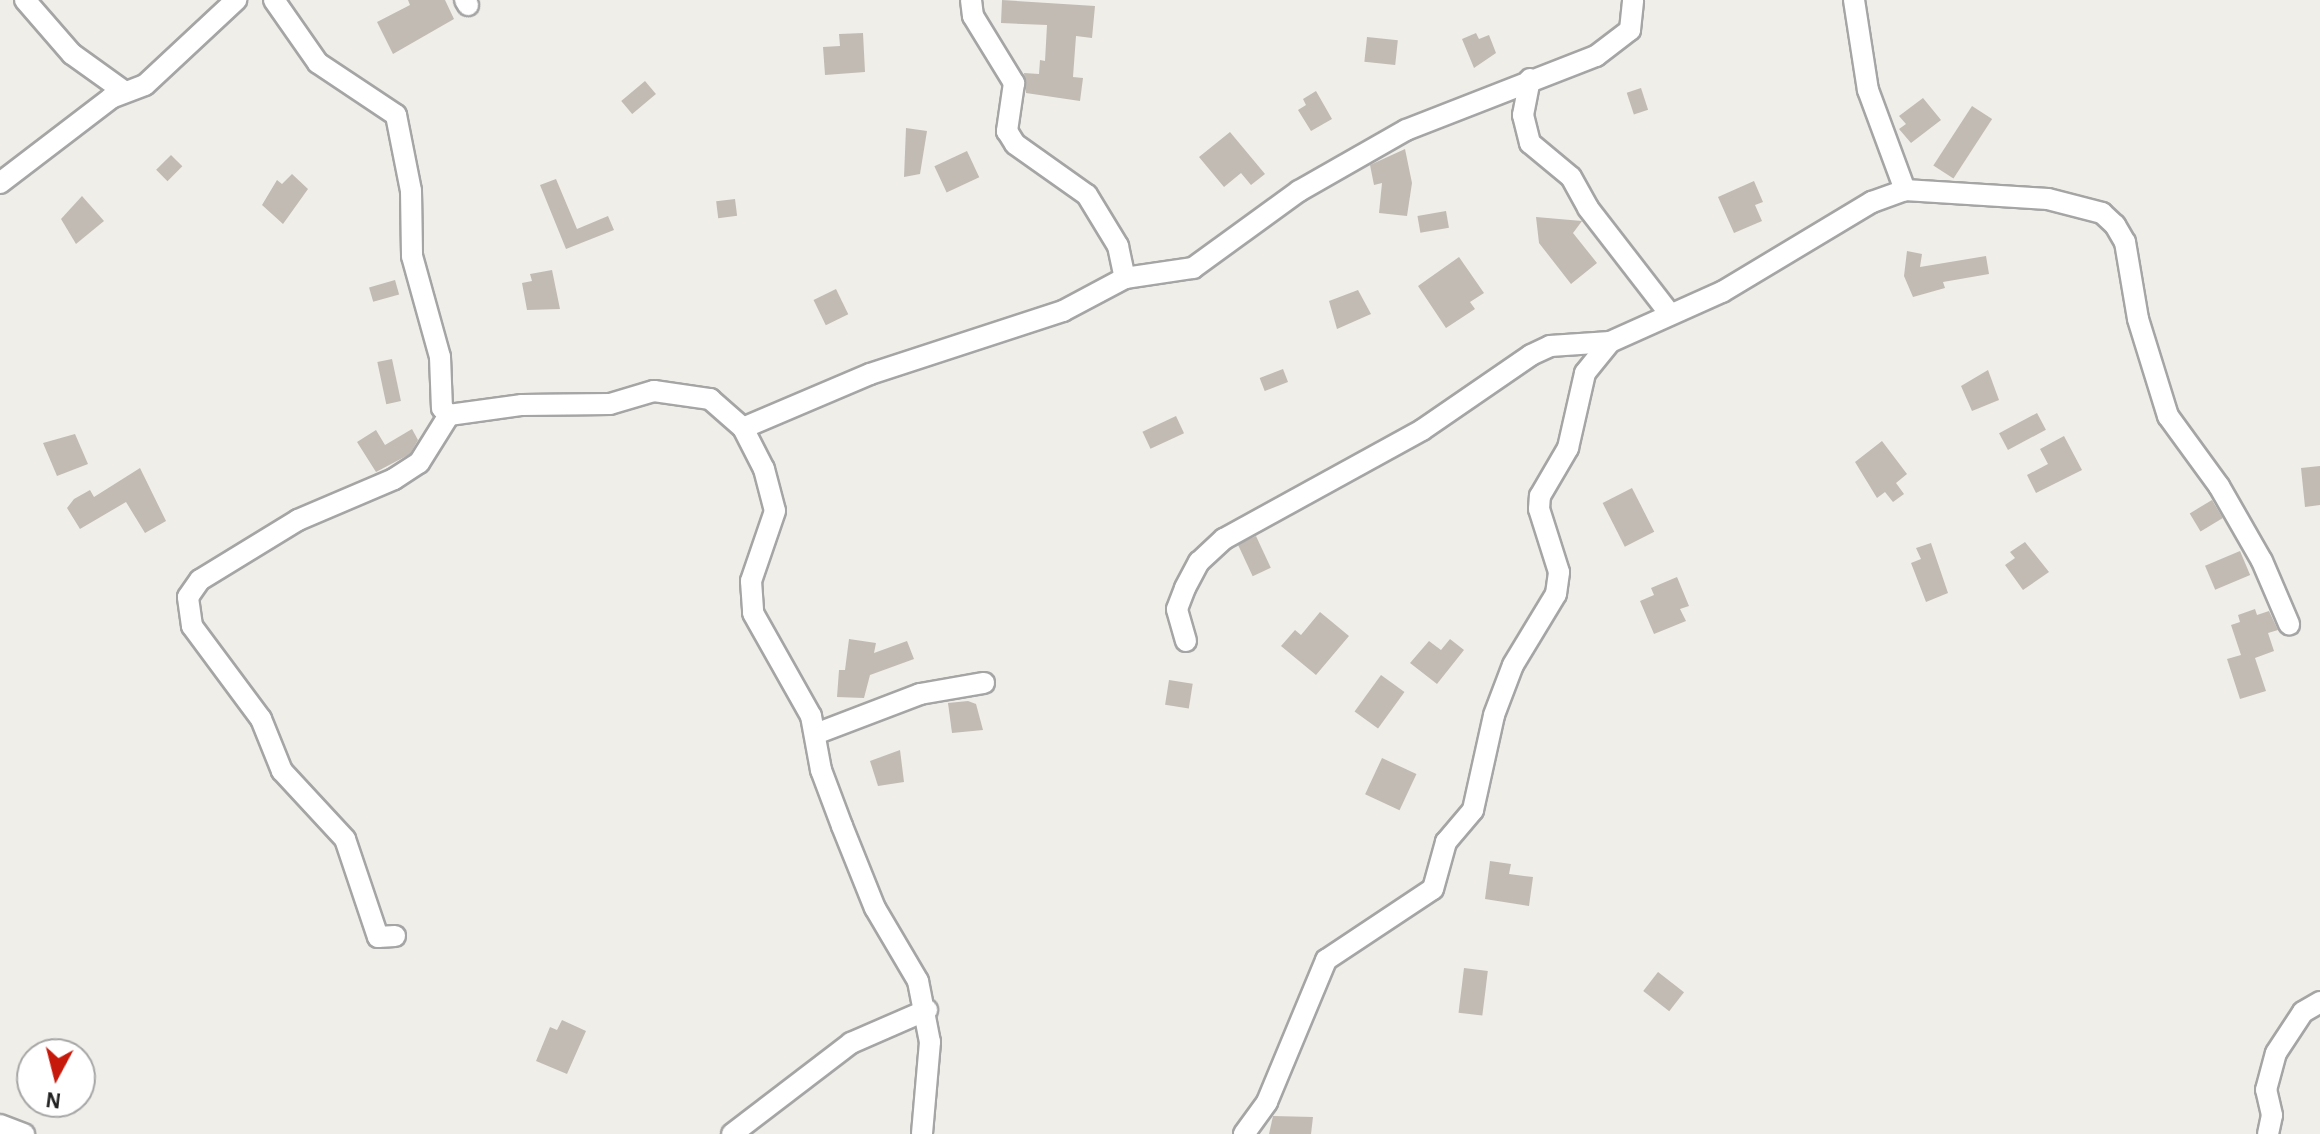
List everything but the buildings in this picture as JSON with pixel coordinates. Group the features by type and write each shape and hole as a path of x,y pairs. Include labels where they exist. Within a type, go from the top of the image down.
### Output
{"street":[{"path":"25,0 72,54 125,92"},
{"path":"0,183 98,106 145,85 236,0"},
{"path":"274,0 318,63 396,115 411,191 412,256 440,357 442,408 449,415"},
{"path":"971,0 973,16 1014,83 1007,131 1015,144 1087,195 1106,219 1125,278"},
{"path":"743,428 870,374 1052,315 1125,278 1193,268 1299,191 1406,130 1530,79 1596,56 1630,30 1633,0"},
{"path":"1854,0 1868,90 1905,190"},
{"path":"1530,79 1523,115 1530,143 1571,177 1588,208 1670,314"},
{"path":"1186,641 1177,609 1199,562 1224,539 1422,430 1531,355 1568,343 1610,342 1722,292 1872,202 1905,190 2048,199 2102,213 2115,225 2125,242 2138,319 2168,416 2219,486 2262,561 2289,624"},
{"path":"1244,1134 1267,1102 1326,960 1433,889 1446,842 1473,810 1498,702 1513,665 1556,594 1559,572 1539,509 1540,496 1568,448 1585,373 1610,342"},
{"path":"449,415 535,404 610,404 654,391 710,399 743,428 764,469 775,511 750,598 818,733 821,770 842,826 875,908 918,981 927,1010 930,1042 922,1134"},
{"path":"395,936 378,937 345,839 282,771 261,719 192,626 188,597 200,580 286,528 394,479 419,463 449,415"},
{"path":"818,733 920,694 984,683"},
{"path":"2268,1134 2272,1115 2266,1090 2276,1053 2303,1012 2320,1002"},
{"path":"732,1134 851,1043 927,1010"},
{"path":"0,1125 24,1134"}]}
